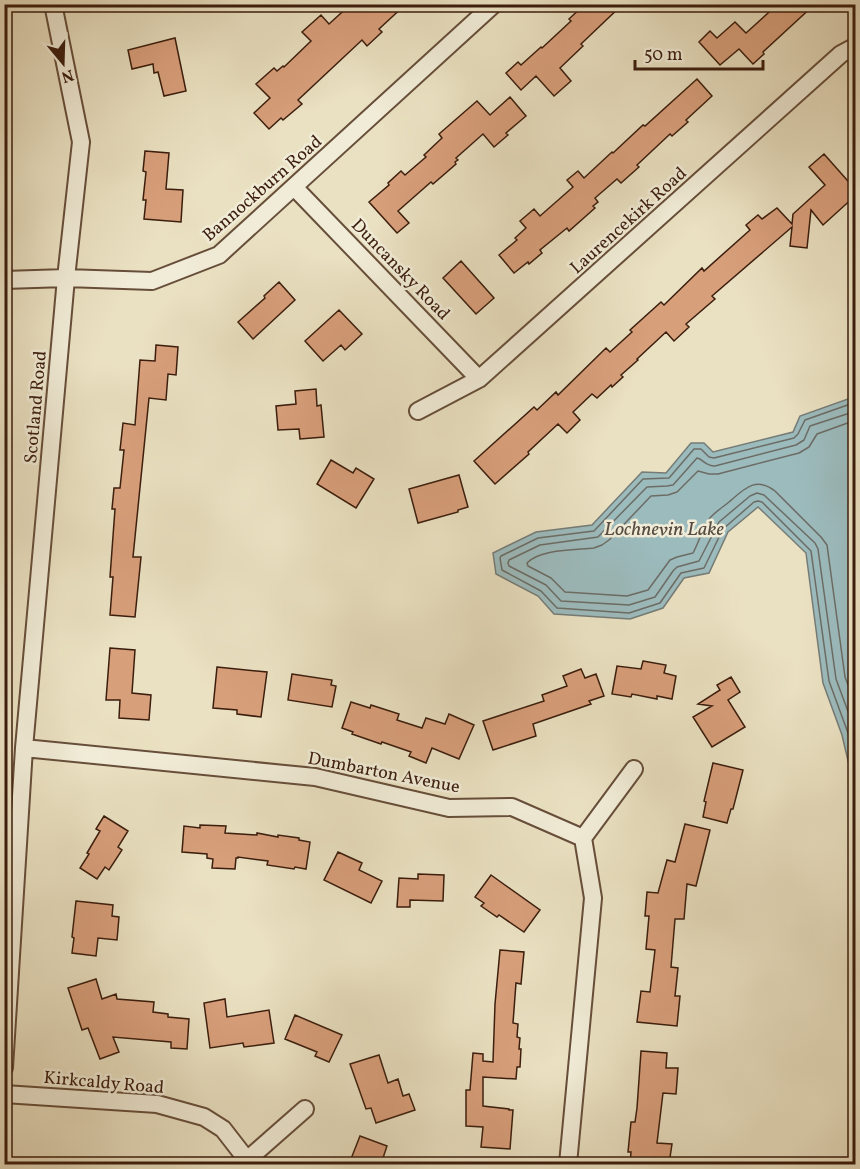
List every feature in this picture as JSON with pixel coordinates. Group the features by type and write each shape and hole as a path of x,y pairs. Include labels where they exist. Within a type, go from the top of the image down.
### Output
{"street":[{"name":"Scotland Road","path":"4,1068 24,748 66,278 81,142 54,4"},
{"name":"Bannockburn Road","path":"4,280 66,278 152,281 219,255 494,4"},
{"name":"Laurencekirk Road","path":"418,411 479,379 841,54 855,46"},
{"name":"Duncansky Road","path":"294,187 479,379"},
{"name":"Dumbarton Avenue","path":"24,748 315,777 449,808 512,807 583,838"},
{"path":"568,1164 593,898 583,838 634,769"},
{"name":"Kirkcaldy Road","path":"4,1094 158,1104 204,1117 223,1129 248,1162"},
{"path":"248,1162 305,1109"}],"water":[{"name":"Lochnevin Lake","path":"855,389 855,791 842,735 823,683 806,553 758,507 728,532 709,573 684,578 663,608 630,619 554,614 538,596 496,574 493,553 536,532 592,525 642,472 666,473 691,443 704,443 713,452 793,432 800,416 851,398"}],"building":[{"path":"351,4 359,4 365,11 373,4 406,4 379,29 382,32 367,46 362,40 298,100 302,104 269,129 254,113 270,98 256,84 274,68 277,71 284,67 311,41 302,32 321,15 329,24"},
{"path":"585,4 623,4 581,44 583,46 560,68 571,81 554,96 536,76 521,90 506,73 518,62 521,65 542,48 571,21 569,19"},
{"path":"778,4 815,4 753,64 739,49 720,65 699,42 710,31 717,38 735,22 746,33"},
{"path":"175,38 186,91 164,96 158,72 154,73 153,64 132,69 128,50"},
{"path":"697,79 712,96 686,120 688,122 672,136 670,134 621,183 617,179 595,198 598,202 593,206 595,208 569,231 567,228 540,250 542,253 514,273 499,255 517,240 515,238 526,228 520,221 534,209 540,216 573,187 567,180 578,171 584,178"},
{"path":"510,97 526,116 494,147 483,134 456,158 458,160 456,164 398,211 409,223 397,233 369,202 401,171 405,175 426,157 424,155 442,138 439,134 477,101 490,115"},
{"path":"145,151 169,153 166,189 183,190 181,222 144,219"},
{"path":"824,154 855,189 855,196 823,225 811,210 807,248 790,246 792,227 712,296 715,299 686,324 689,327 674,341 666,332 621,375 623,377 612,387 611,385 597,398 592,394 573,412 580,420 567,433 558,424 495,484 474,461 534,407 537,410 556,392 558,395 606,348 610,352 632,332 630,330 661,302 664,305 702,268 704,271 750,230 746,225 758,215 762,219 777,208 792,224 793,214 825,185 809,167"},
{"path":"461,261 494,298 476,314 443,278"},
{"path":"279,282 295,300 253,339 238,322"},
{"path":"339,310 362,334 345,350 341,345 323,361 305,341"},
{"path":"156,345 178,347 176,375 168,374 166,400 149,398 133,557 141,557 135,617 110,615 115,509 112,509 114,488 120,488 124,450 120,450 123,423 135,425 140,360 155,361"},
{"path":"316,389 317,406 321,405 324,437 300,439 299,429 278,430 276,406 296,404 295,391"},
{"path":"331,460 353,473 356,468 374,479 356,508 317,484"},
{"path":"459,475 468,507 418,523 409,489"},
{"path":"110,648 135,650 132,693 151,695 149,720 119,718 120,700 106,700"},
{"path":"643,661 666,665 664,673 676,676 672,699 612,694 617,666 641,669"},
{"path":"217,667 267,672 261,717 237,714 237,710 213,708"},
{"path":"581,669 585,678 596,674 604,696 589,701 591,704 533,724 536,736 493,750 483,721 544,701 542,695 567,686 563,676"},
{"path":"292,674 332,680 331,685 336,686 332,707 288,700"},
{"path":"731,677 740,692 728,700 745,727 712,747 693,717 712,706 698,704 720,690 717,685"},
{"path":"351,702 370,708 371,705 399,714 397,720 422,728 426,718 445,724 449,714 474,725 459,759 432,748 426,763 409,756 411,752 352,734 353,732 342,728"},
{"path":"713,763 743,770 727,823 703,817 706,802 704,801"},
{"path":"104,816 128,831 118,847 122,850 109,870 105,867 97,879 80,868 100,831 96,829"},
{"path":"685,824 710,830 696,886 687,884 684,919 675,919 671,967 678,968 675,996 680,996 677,1026 637,1022 641,991 650,992 655,950 646,949 649,916 645,916 647,892 658,893 667,860 675,862"},
{"path":"200,825 226,826 225,833 257,835 257,833 278,837 278,835 310,842 306,869 267,865 268,861 238,857 235,869 212,868 213,859 207,858 207,854 182,852 184,826 200,828"},
{"path":"338,852 362,863 359,870 382,881 371,903 324,880"},
{"path":"418,874 444,875 443,901 410,900 410,907 397,907 399,878 418,879"},
{"path":"491,875 540,910 524,932 481,906 484,903 475,897"},
{"path":"76,901 113,905 112,916 119,917 117,940 98,938 96,956 72,953"},
{"path":"500,950 524,952 521,984 516,983 513,1023 518,1024 517,1037 520,1038 519,1049 521,1049 520,1067 517,1067 516,1079 483,1077 483,1106 513,1110 510,1149 481,1147 483,1127 466,1126 466,1090 470,1090 473,1053 483,1054 483,1061 493,1062"},
{"path":"96,979 102,999 116,994 117,999 154,1002 153,1012 168,1014 168,1017 189,1019 187,1049 171,1048 171,1042 113,1037 119,1052 100,1059 88,1028 82,1030 68,988"},
{"path":"225,999 227,1017 269,1010 274,1043 244,1047 243,1043 210,1048 204,1003"},
{"path":"295,1015 342,1035 329,1062 315,1056 317,1052 285,1039"},
{"path":"641,1051 667,1053 666,1068 678,1068 676,1094 663,1093 657,1143 672,1144 669,1164 630,1164 631,1152 628,1152 631,1122 635,1122 637,1108"},
{"path":"379,1055 388,1083 398,1079 403,1096 409,1094 415,1110 376,1123 371,1108 366,1109 350,1064"},
{"path":"360,1136 387,1146 381,1164 349,1164"}]}
